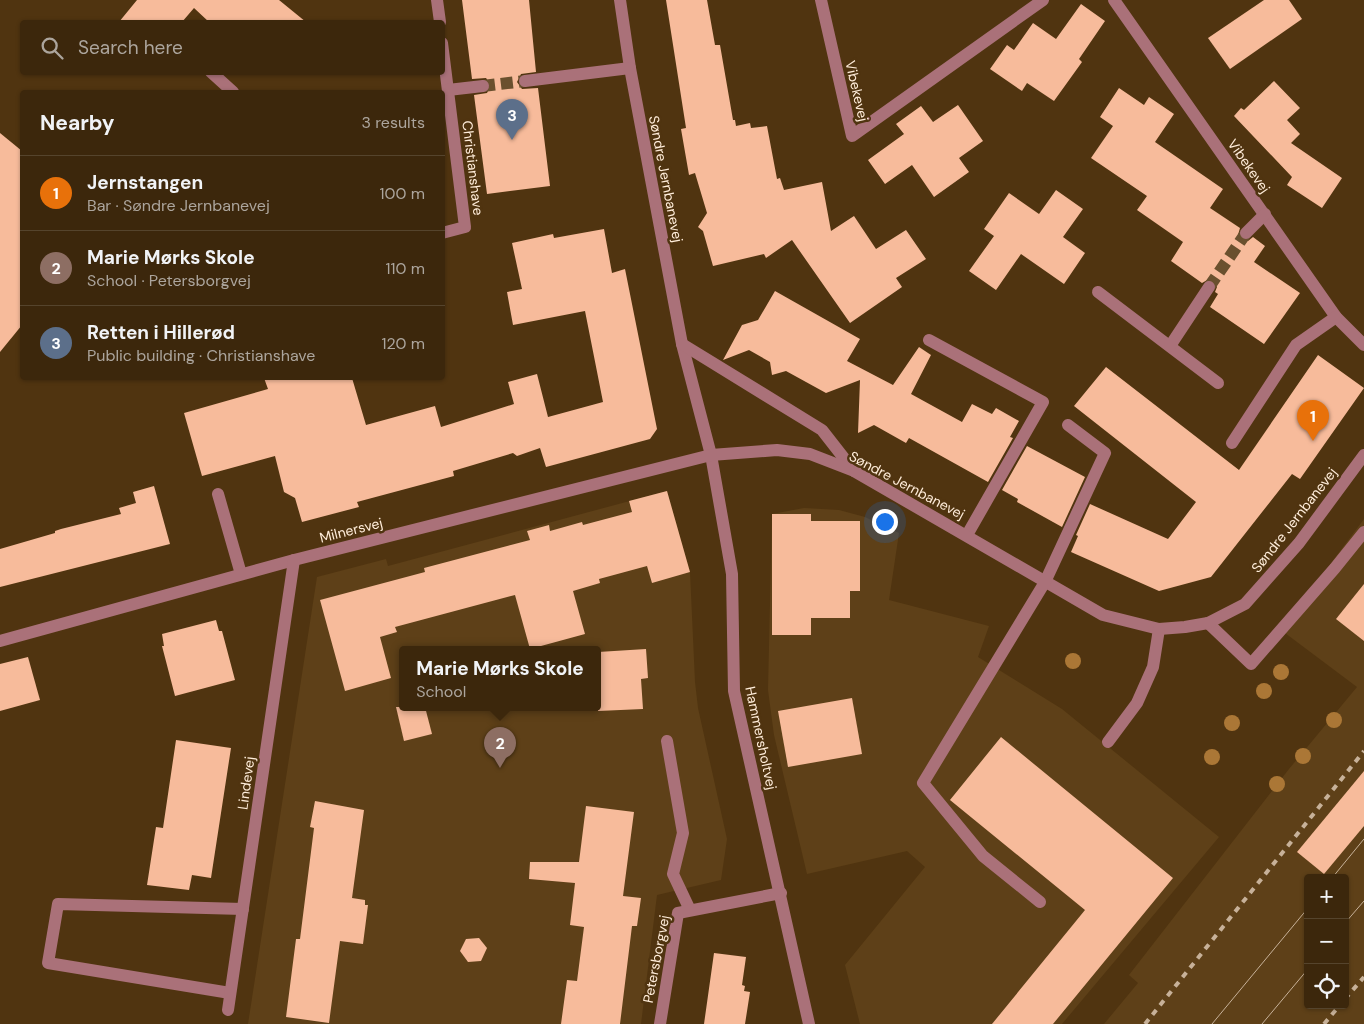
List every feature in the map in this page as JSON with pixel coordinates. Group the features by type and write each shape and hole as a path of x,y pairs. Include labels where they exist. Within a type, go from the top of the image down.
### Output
{"street":[{"path":"437,0 440,20"},
{"name":"Søndre Jernbanevej","path":"620,0 630,68 682,344 711,455 776,450 810,454 854,471 967,535 1103,616 1158,629 1185,627 1208,622 1245,604 1299,543 1364,455"},
{"name":"Vibekevej","path":"821,0 852,136 1043,0"},
{"name":"Vibekevej","path":"1114,0 1336,317 1364,345"},
{"name":"Christianshave","path":"445,66 465,227 445,232"},
{"path":"525,81 630,68"},
{"path":"214,75 231,90"},
{"path":"448,90 482,86"},
{"path":"1246,233 1265,214"},
{"path":"1170,346 1209,287"},
{"path":"1098,292 1218,383"},
{"path":"1232,443 1296,345 1336,317"},
{"path":"929,340 1043,402 967,535"},
{"path":"682,344 822,430 854,471"},
{"path":"1040,902 984,856 923,783 1045,582 1104,453 1068,425"},
{"name":"Milnersvej","path":"0,641 294,560 711,455"},
{"name":"Hammersholtvej","path":"711,455 732,574 734,691 810,1024"},
{"path":"218,494 241,574"},
{"path":"1208,622 1251,664 1364,532"},
{"name":"Lindevej","path":"228,1010 294,560"},
{"path":"1108,742 1137,704 1153,667 1158,629"},
{"path":"667,741 683,833 673,874 690,910"},
{"name":"Petersborgvej","path":"660,1024 678,913 781,893"},
{"path":"230,993 48,963 58,904 243,909"}],"shaded area":[{"path":"667,491 690,572 698,708 727,839 721,880 657,895 641,1024 248,1024 317,577 386,559 388,566"},
{"path":"804,508 839,510 865,517 899,533 889,600 989,626 978,657 1062,709 1219,837 1062,1024 860,1024 845,965 925,867 907,851 807,874 774,735 768,690 772,514"},
{"path":"1364,519 1364,1024 1104,1024 1138,983 1129,975 1289,769 1357,687 1281,630"}],"building":[{"path":"137,0 279,0 304,20 207,20 194,8 184,20 121,20"},
{"path":"462,0 529,0 536,72 521,74 517,82 522,89 538,88 550,186 487,194 474,95 487,93 491,85 486,78 472,79"},
{"path":"666,0 707,0 715,45 720,45 733,120 735,120 736,126 750,123 751,128 767,126 777,179 780,178 784,190 822,182 831,231 854,216 876,249 906,230 926,259 896,278 902,287 850,323 792,240 766,258 764,254 713,266 703,231 698,227 707,213 695,173 689,175 681,129 686,128"},
{"path":"1264,0 1289,0 1302,19 1230,69 1208,38"},
{"path":"1081,4 1105,21 1079,59 1082,62 1054,101 1027,83 1022,91 990,69 1007,45 1014,50 1033,23 1056,39"},
{"path":"1274,81 1300,108 1287,120 1300,134 1291,143 1342,178 1322,208 1287,185 1292,177 1234,116 1241,108 1244,110"},
{"path":"1119,88 1144,105 1149,97 1174,114 1155,142 1223,189 1210,208 1240,228 1238,235 1241,239 1248,241 1253,237 1265,246 1254,262 1300,293 1264,344 1210,307 1218,294 1215,292 1217,287 1214,281 1209,279 1202,283 1171,261 1183,242 1137,210 1147,196 1091,158 1113,126 1100,117"},
{"path":"958,105 983,141 959,158 969,172 934,197 912,165 885,184 868,160 904,134 896,124 921,106 933,122"},
{"path":"0,133 20,149 20,327 0,352"},
{"path":"1056,190 1083,209 1063,237 1085,253 1064,284 1021,254 996,290 969,271 994,236 984,229 1009,193 1039,214"},
{"path":"604,229 612,273 625,269 657,429 650,439 546,467 540,448 517,456 513,453 453,471 454,476 357,502 359,507 302,522 295,498 284,492 275,456 202,476 184,413 268,389 265,380 353,380 366,425 435,406 441,427 514,404 508,382 537,374 548,417 603,402 585,311 513,325 507,292 522,289 512,243 553,234 554,238"},
{"path":"775,291 860,339 847,361 893,385 919,347 931,355 911,394 962,422 972,404 992,414 996,408 1019,421 1010,437 1013,438 988,482 909,438 906,443 874,425 858,433 860,380 826,393 786,371 772,375 770,362 749,350 723,360 742,325 758,320"},
{"path":"1318,355 1364,388 1300,479 1292,474 1211,577 1159,591 1071,552 1078,536 1076,535 1090,504 1168,539 1196,502 1074,406 1106,367 1239,470"},
{"path":"1027,446 1085,477 1062,527 1017,502 1018,499 1002,490"},
{"path":"154,486 170,544 0,587 0,549 55,533 55,531 61,529 121,514 119,508 136,503 133,492"},
{"path":"667,491 690,572 652,583 647,566 599,579 600,583 573,591 585,634 541,646 529,646 515,595 395,627 397,632 380,637 391,678 345,691 320,600 425,572 424,568 530,540 527,531 549,525 550,531 582,522 583,525 632,512 629,501"},
{"path":"772,514 811,514 811,521 860,521 860,591 850,591 850,618 811,618 811,635 772,635"},
{"path":"1364,584 1364,641 1336,619"},
{"path":"216,620 219,631 222,631 235,680 175,696 162,646 164,646 162,634"},
{"path":"646,649 648,678 641,679 643,709 601,711 601,652"},
{"path":"28,657 40,700 0,711 0,664"},
{"path":"852,698 862,754 788,767 778,711"},
{"path":"396,707 399,707 399,711 426,711 432,734 404,741"},
{"path":"1001,737 1173,878 1053,1024 992,1024 1085,910 950,800"},
{"path":"176,740 231,748 211,878 192,875 189,890 147,885 156,827 163,828"},
{"path":"1364,771 1364,826 1324,874 1297,852"},
{"path":"315,801 364,810 352,898 365,900 365,905 368,905 363,944 340,941 329,1023 286,1017 296,939 300,939 314,828 310,827"},
{"path":"586,806 634,812 623,896 641,898 637,926 632,926 620,1024 561,1024 567,980 577,981 584,927 570,925 575,883 529,879 530,862 579,862"},
{"path":"479,938 487,948 481,961 468,962 460,951 466,939"},
{"path":"714,953 746,957 742,985 745,986 744,991 750,992 745,1024 704,1024"}],"tunnel":[{"path":"483,86 525,81"},
{"path":"1209,287 1246,233"}],"tram line":[{"path":"1335,874 1364,839"},
{"path":"1348,919 1364,901"},
{"path":"1212,1024 1304,913"},
{"path":"1262,1024 1304,974"}],"railway":[{"path":"1145,1024 1364,751"},
{"path":"1349,994 1364,977"},
{"path":"1324,1024 1337,1009"}],"place":[{"name":"Retten i Hillerød","path":"512,140"},
{"name":"Jernstangen","path":"1313,441"},
{"name":"Marie Mørks Skole","path":"500,768"}]}
